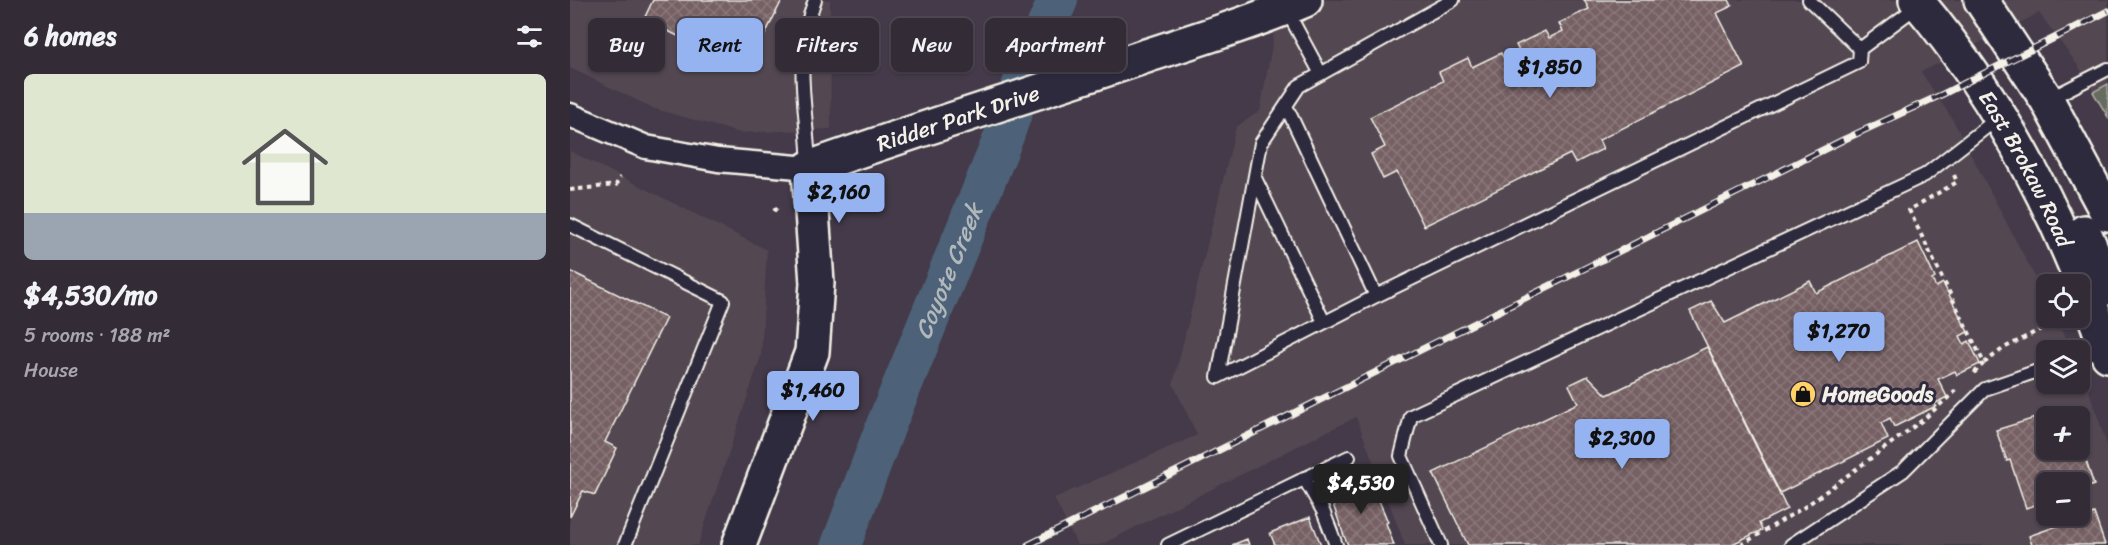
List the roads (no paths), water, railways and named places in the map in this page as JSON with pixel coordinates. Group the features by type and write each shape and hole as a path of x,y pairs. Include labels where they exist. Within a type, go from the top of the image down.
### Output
{"street":[{"path":"1981,0 2048,100 2108,214"},
{"name":"East Brokaw Road","path":"1918,2 1975,78 2006,127 2042,192 2071,257 2100,352"},
{"name":"Ridder Park Drive","path":"570,115 646,147 718,160 809,168 907,133 952,121 1197,39 1279,6"},
{"path":"2006,127 2061,181 2108,288"},
{"path":"739,545 812,352 817,284 809,168"}],"lane":[{"path":"809,168 808,126 800,70 806,23 815,0"},
{"path":"1453,0 1299,86 1261,143 1218,377 1376,296 1859,62 1860,49 1918,2"},
{"path":"1809,0 1860,49"},
{"path":"1279,6 1322,74"},
{"path":"2048,100 2108,69"},
{"path":"1286,106 1376,296"},
{"path":"1441,545 1401,456 1411,416 1925,175 2006,127"},
{"path":"1255,178 1324,322"},
{"path":"570,225 723,301 625,545"},
{"path":"1791,545 1903,471 1985,389 2036,372"},
{"path":"1168,545 1188,541 1304,478 1349,457"},
{"path":"1304,478 1323,511 1336,545"}],"waterway":[{"name":"Coyote Creek","path":"841,545 886,425 1004,136 1027,70 1058,0"}],"railway":[{"path":"1028,545 1845,139 1943,94 2108,11"}],"place":[{"name":"HomeGoods","path":"1803,394"}]}
